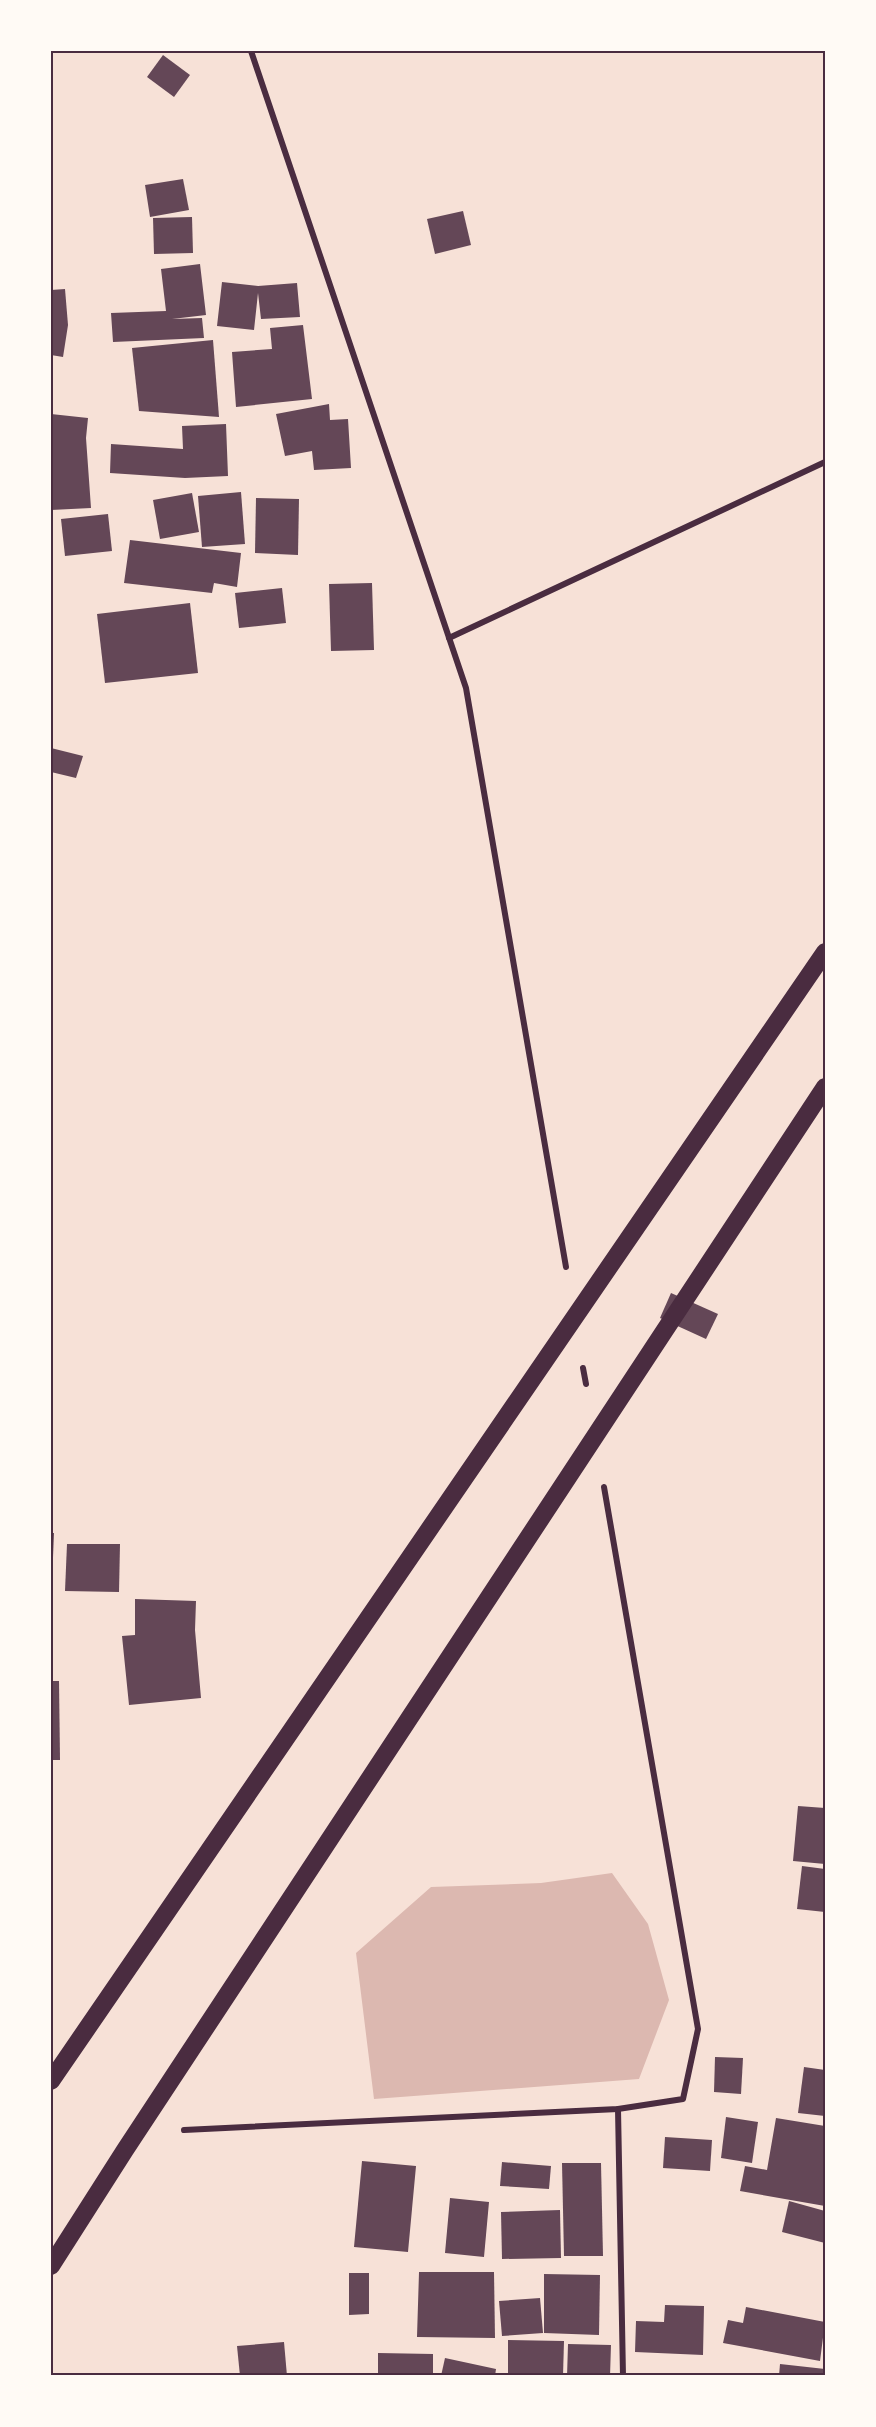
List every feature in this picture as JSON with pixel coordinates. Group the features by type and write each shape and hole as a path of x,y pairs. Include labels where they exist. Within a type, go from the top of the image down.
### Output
{"highway":[{"path":"51,2081 825,952"},
{"path":"51,2266 825,1087"}],"street":[{"path":"251,51 466,688 566,1267"},
{"path":"449,638 825,462"},
{"path":"583,1368 586,1384"},
{"path":"184,2130 618,2109 683,2099 698,2029 604,1487"},
{"path":"618,2109 623,2376"}],"shaded area":[{"path":"612,1873 648,1924 669,2000 639,2079 374,2099 356,1953 431,1887 541,1883"}],"building":[{"path":"163,55 190,75 174,97 147,77"},
{"path":"183,179 189,210 150,217 145,185"},
{"path":"463,211 471,245 435,254 427,219"},
{"path":"192,217 193,253 154,254 153,218"},
{"path":"200,264 206,315 172,319 202,318 204,338 113,342 111,313 166,311 161,269"},
{"path":"222,282 258,286 297,283 300,317 261,319 258,293 254,330 217,326"},
{"path":"65,289 68,325 63,357 51,355 51,290"},
{"path":"303,325 312,399 236,407 232,352 272,349 270,328"},
{"path":"213,340 219,417 139,411 132,348"},
{"path":"329,404 330,420 348,419 351,468 314,470 312,451 285,456 276,414"},
{"path":"51,414 88,418 86,438 91,508 51,510"},
{"path":"226,424 228,476 185,478 110,473 111,444 183,449 182,426"},
{"path":"241,492 245,544 202,547 198,496"},
{"path":"192,493 199,532 160,539 153,500"},
{"path":"256,498 299,499 298,555 255,553"},
{"path":"108,514 112,551 65,556 61,519"},
{"path":"130,540 241,553 237,587 214,583 212,593 124,583"},
{"path":"372,583 374,650 331,651 329,584"},
{"path":"282,588 286,623 239,628 235,593"},
{"path":"190,603 198,673 105,683 97,614"},
{"path":"51,748 83,756 76,778 51,772"},
{"path":"671,1293 718,1314 706,1339 660,1318"},
{"path":"51,1533 54,1533 53,1557 51,1557"},
{"path":"67,1544 120,1544 119,1592 65,1591"},
{"path":"135,1599 196,1601 195,1630 201,1698 129,1705 122,1636 135,1635"},
{"path":"51,1681 59,1681 60,1760 51,1760"},
{"path":"798,1806 825,1808 825,1864 793,1861"},
{"path":"802,1866 825,1869 825,1912 797,1909"},
{"path":"715,2057 743,2058 741,2094 714,2092"},
{"path":"804,2067 825,2070 825,2116 798,2113"},
{"path":"726,2117 758,2122 752,2163 721,2158"},
{"path":"776,2118 825,2126 825,2206 740,2191 745,2166 767,2170"},
{"path":"665,2137 712,2140 710,2171 663,2168"},
{"path":"362,2161 416,2166 408,2252 354,2247"},
{"path":"502,2162 551,2166 549,2189 500,2186"},
{"path":"562,2163 601,2163 603,2256 564,2256"},
{"path":"450,2198 489,2202 484,2257 445,2253"},
{"path":"789,2201 825,2211 825,2243 782,2232"},
{"path":"560,2210 561,2258 502,2259 501,2212"},
{"path":"419,2272 494,2272 495,2338 417,2337"},
{"path":"349,2273 369,2273 369,2314 349,2315"},
{"path":"544,2274 600,2275 599,2335 544,2333"},
{"path":"540,2298 543,2333 502,2336 499,2301"},
{"path":"665,2305 704,2306 703,2355 635,2352 636,2321 664,2322"},
{"path":"746,2307 825,2322 820,2361 723,2343 728,2320 743,2323"},
{"path":"508,2340 564,2341 563,2376 508,2376"},
{"path":"284,2342 287,2376 240,2376 237,2346"},
{"path":"568,2344 611,2345 610,2376 567,2376"},
{"path":"378,2353 433,2354 433,2376 378,2376"},
{"path":"445,2358 496,2369 495,2376 441,2376"},
{"path":"780,2364 825,2369 825,2376 779,2376"}]}
